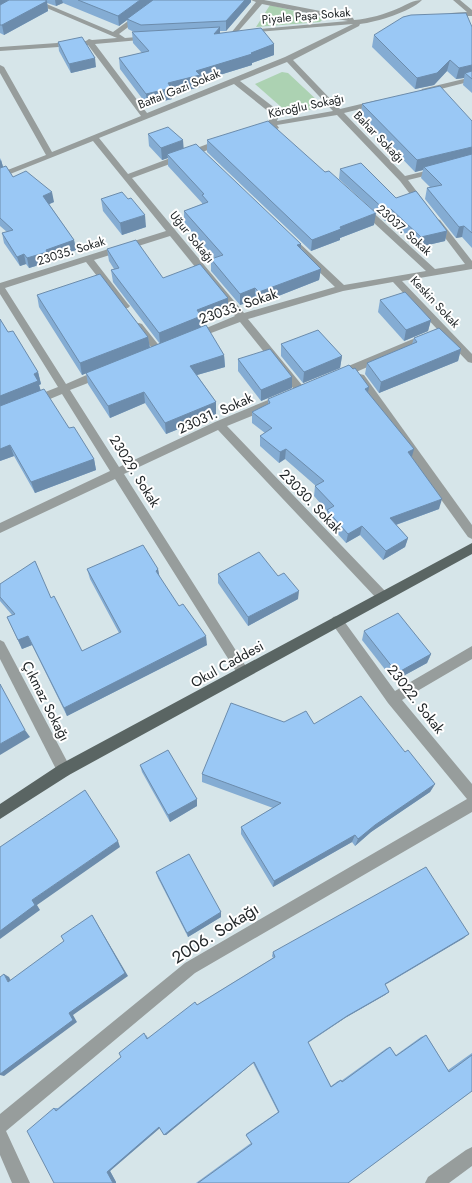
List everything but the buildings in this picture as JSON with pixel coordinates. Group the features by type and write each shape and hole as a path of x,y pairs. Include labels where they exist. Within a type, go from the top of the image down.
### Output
{"main road":[{"name":"Okul Caddesi","path":"0,812 64,770 472,548"}],"street":[{"path":"31,0 125,39"},
{"path":"113,35 161,0"},
{"path":"258,0 366,21 396,19"},
{"name":"Piyale Paşa Sokak","path":"258,0 229,34 366,21 401,10 419,0"},
{"path":"456,0 472,14"},
{"path":"442,16 472,14"},
{"name":"Battal Gazi Sokak","path":"0,176 288,59 366,21"},
{"path":"0,49 89,41 156,38"},
{"path":"89,41 145,116"},
{"name":"Bahar Sokağı","path":"288,59 403,179 472,266"},
{"path":"0,67 50,155"},
{"path":"420,92 472,79"},
{"path":"234,80 273,111 274,118 271,124 282,135"},
{"name":"Köroğlu Sokağı","path":"249,132 271,124 339,112 383,101"},
{"name":"Uğur Sokağı","path":"94,137 242,317 294,393"},
{"path":"127,177 201,153 227,140"},
{"path":"403,179 449,167"},
{"name":"23037. Sokak","path":"358,204 433,272"},
{"name":"23035. Sokak","path":"0,286 172,232"},
{"path":"284,233 342,288"},
{"path":"88,258 158,350"},
{"name":"23033. Sokak","path":"186,339 242,317 342,288 472,266"},
{"name":"Keskin Sokak","path":"395,279 472,360"},
{"name":"23029. Sokak","path":"0,286 243,672"},
{"path":"327,379 444,330"},
{"path":"353,368 472,534"},
{"path":"22,406 108,371"},
{"name":"23031. Sokak","path":"0,528 219,425 314,385"},
{"name":"23030. Sokak","path":"219,425 382,596"},
{"name":"23022. Sokak","path":"337,621 394,699 472,795"},
{"name":"Çıkmaz Sokağı","path":"0,646 64,770"},
{"path":"394,699 472,652"},
{"name":"2006. Sokağı","path":"0,1125 190,968 472,804"},
{"path":"0,1136 21,1183"},
{"path":"434,1183 472,1156"}],"green space":[{"path":"270,5 320,17 322,20 320,22 256,27"},
{"path":"282,72 288,73 319,102 316,109 288,113 255,84"}]}
